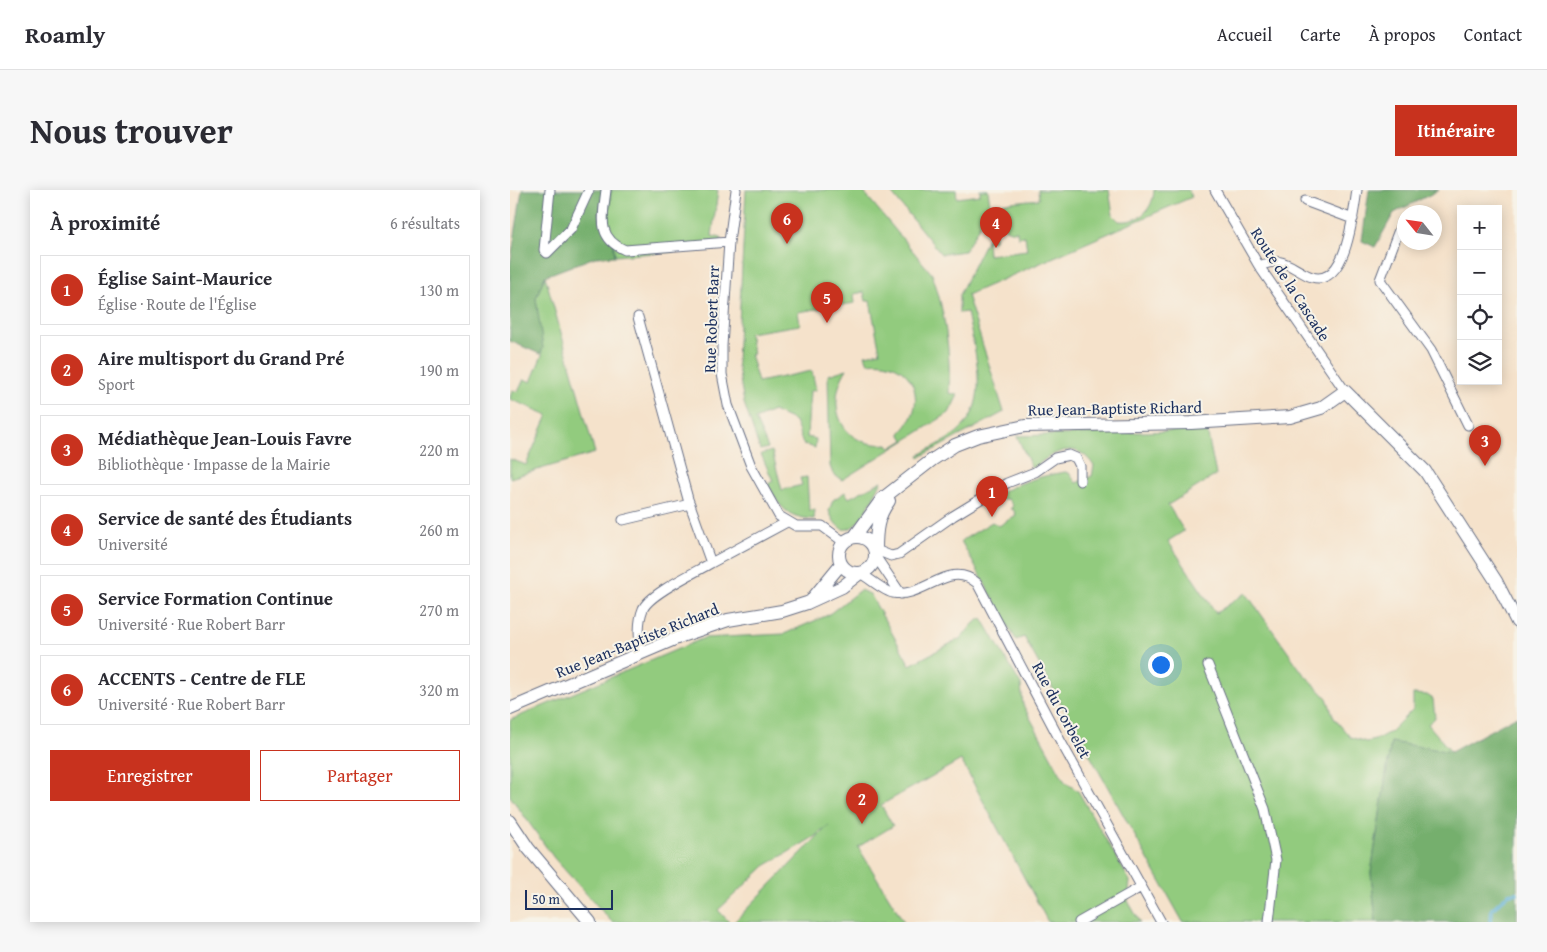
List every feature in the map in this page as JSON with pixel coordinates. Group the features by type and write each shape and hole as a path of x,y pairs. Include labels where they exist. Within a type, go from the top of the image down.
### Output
{"street":[{"path":"550,190 544,250 547,253 571,229 589,190"},
{"path":"606,190 603,222 605,233 612,245 625,250 729,242"},
{"name":"Rue Robert Barr","path":"736,190 729,242 722,374 728,405 751,466 779,516 787,522"},
{"name":"Route de la Cascade","path":"1215,190 1259,266 1345,391"},
{"path":"1259,266 1274,261 1283,261 1306,275 1324,278 1339,266 1353,219 1357,190"},
{"path":"1305,201 1353,219"},
{"path":"1397,235 1380,280 1431,350 1468,425"},
{"path":"638,317 690,504 711,563"},
{"path":"1345,391 1425,471 1496,581 1517,622"},
{"name":"Rue Jean-Baptiste Richard","path":"849,539 882,499 897,490 932,460 956,446 1004,429 1025,426 1174,424 1290,417 1321,408 1345,391"},
{"path":"876,554 891,556 905,551 953,516 1007,484 1035,472 1055,458 1069,454 1076,458 1080,466 1080,481"},
{"name":"Rue Jean-Baptiste Richard","path":"876,554 877,524 882,510 897,490"},
{"path":"623,520 690,504"},
{"path":"642,652 640,622 643,608 656,595 787,522 796,526 822,526 849,539 868,539 901,594"},
{"path":"849,539 839,554 841,564 849,571 860,573 890,593 901,594"},
{"path":"860,573 867,570 876,554"},
{"name":"Rue Jean-Baptiste Richard","path":"807,603 834,576 841,564"},
{"name":"Rue Jean-Baptiste Richard","path":"510,709 642,652 728,620 782,611 807,603 842,587 860,573"},
{"name":"Rue du Corbelet","path":"901,594 914,592 952,574 965,575 977,583 1060,742 1161,922"},
{"path":"1208,665 1265,809 1272,834 1276,860 1269,922"},
{"path":"510,821 528,848 590,922"},
{"path":"1079,922 1141,887"},
{"path":"578,908 597,922"}],"green space":[{"path":"522,190 611,190 608,227 613,240 615,256 595,257 545,276 536,298 543,348 540,354 510,341 510,266"},
{"path":"611,190 718,190 712,236 721,238 720,248 615,256 613,240 608,227"},
{"path":"746,190 862,190 932,274 937,288 946,333 949,393 958,395 949,413 842,480 833,474 830,466 828,375 847,369 840,383 837,410 841,422 848,432 872,444 888,444 891,448 904,440 900,433 909,421 914,409 915,396 912,385 906,375 896,367 884,363 868,363 865,355 880,352 870,301 866,301 864,292 854,294 855,303 798,312 800,325 749,333 753,354 750,354 758,382 812,371 816,390 810,391 807,437 816,439 815,448 803,444 795,421 773,411 755,419 768,448 760,450 744,403 737,361"},
{"path":"889,190 956,190 957,198 980,195 980,190 988,190 991,212 987,212 965,251 941,254"},
{"path":"1038,190 1109,190 1113,215 1119,221 1133,220 1144,214 1151,204 1154,190 1188,190 1192,197 967,295 1004,412 920,457 919,455 956,433 967,421 974,407 978,392 976,360 967,312 959,313 959,295 994,225 995,240 987,241 988,255 1027,250 1025,236 1018,237 1017,231 1006,229 1002,223 1002,203 1039,199"},
{"path":"1369,190 1439,190 1410,205 1397,205 1397,211 1394,213 1375,247 1362,241"},
{"path":"545,276 595,453 510,478 510,459 526,465 548,415 510,399 512,390 518,392 524,379 531,382 542,355 536,298"},
{"path":"1207,430 1216,475 1168,505 1184,531 1168,541 1216,613 1246,593 1302,672 1327,698 1334,718 1350,737 1366,742 1375,740 1390,732 1413,709 1413,694 1427,695 1433,699 1435,718 1428,724 1451,752 1391,742 1371,873 1376,922 1183,922 1024,637 1016,640 961,541 992,522 999,526 1016,515 1013,509 1010,509 1013,506 1008,499 998,500 994,496 1003,491 1037,478 1065,472 1069,473 1076,483 1092,476 1094,466 1087,457 1080,452 1072,450 1056,453 1032,469 1017,436"},
{"path":"772,451 782,490 802,485 800,478 807,477 809,510 815,510 814,519 790,514 776,499 768,484 773,481 761,454"},
{"path":"882,481 865,511 851,528 844,529 836,524 829,511 833,500 845,492 849,498"},
{"path":"860,590 870,594 910,665 961,638 974,623 982,618 1021,685 1023,705 1065,782 1078,791 1130,881 1128,901 1140,922 1048,922 961,760 881,805 893,826 858,847 904,922 734,922 829,825 814,837 765,866 718,910 729,922 612,922 554,858 510,796 510,720 704,638 784,634 828,615"},
{"path":"1517,716 1517,922 1376,922 1371,873 1391,742 1451,752"}],"waterway":[{"path":"1491,922 1492,909 1509,894 1517,893"}],"place":[{"name":"ACCENTS - Centre de FLE","path":"787,244"},
{"name":"Service de santé des Étudiants","path":"996,248"},
{"name":"Service Formation Continue","path":"827,323"},
{"name":"Médiathèque Jean-Louis Favre","path":"1485,466"},
{"name":"Église Saint-Maurice","path":"992,517"},
{"name":"Aire multisport du Grand Pré","path":"862,824"}]}
